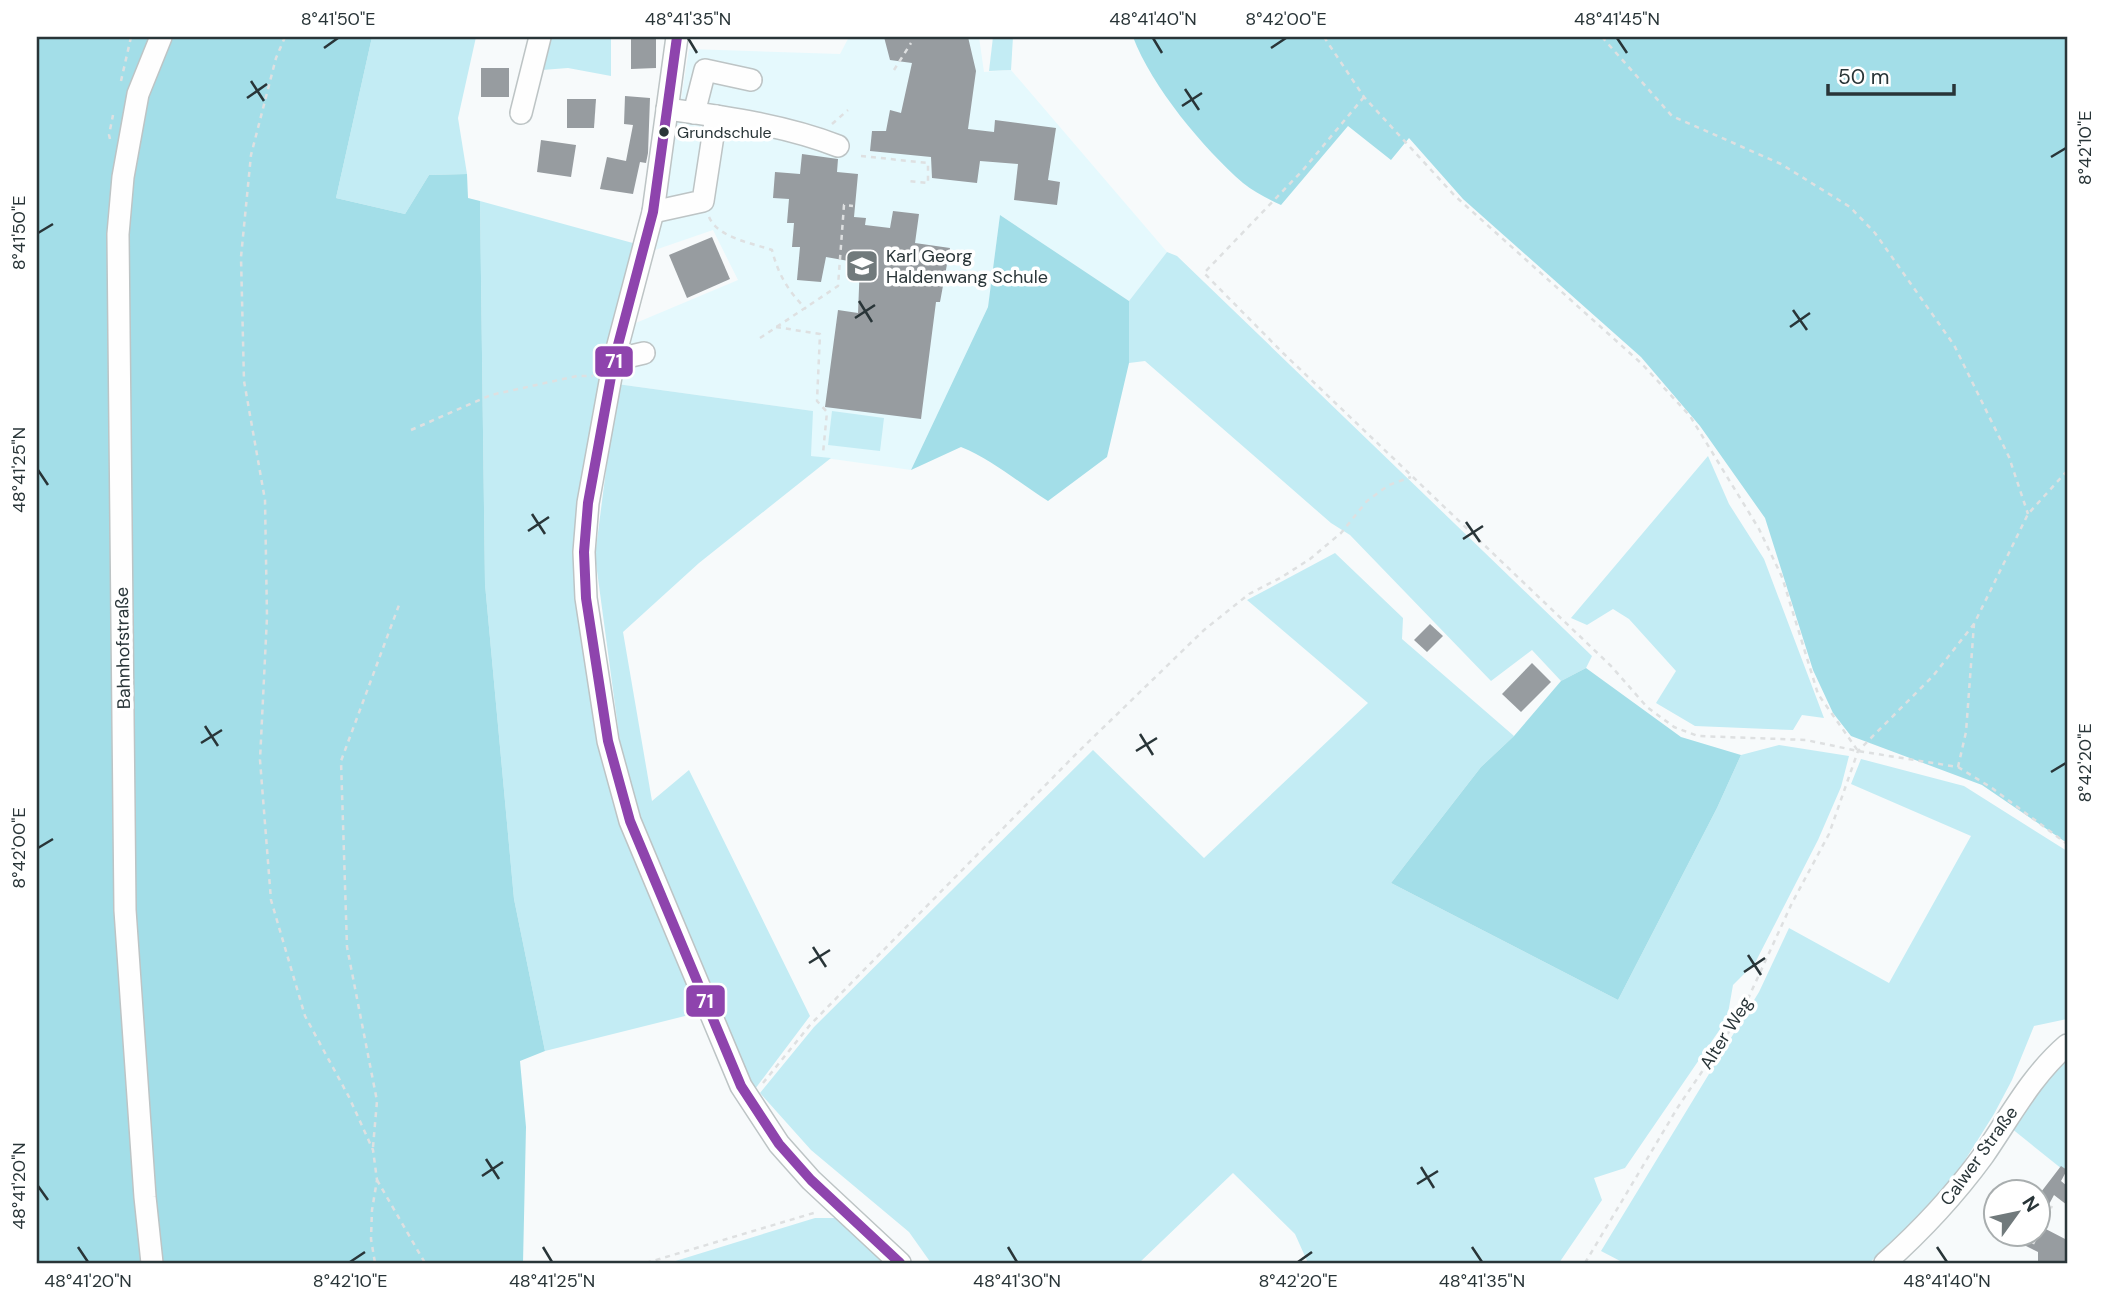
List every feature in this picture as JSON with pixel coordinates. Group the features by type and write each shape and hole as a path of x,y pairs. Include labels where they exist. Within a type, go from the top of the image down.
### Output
{"street":[{"name":"Bahnhofstraße","path":"152,1263 125,910 118,234 123,177 138,94 161,37"},
{"path":"521,113 540,37"},
{"path":"677,37 653,212 612,368 588,503 584,552 586,598 608,741 630,821 715,1026 748,1097 779,1144 811,1180 900,1263"},
{"path":"695,113 705,70 751,80"},
{"path":"667,109 808,135 838,146"},
{"path":"653,212 703,201 716,116"},
{"path":"612,368 644,353"},
{"name":"Calwer Straße","path":"1885,1263 1930,1223 1952,1198 2024,1093 2050,1060 2067,1045"}],"path":[{"path":"285,37 276,58 251,155 241,257 244,381 265,500 267,617 260,760 262,799 271,901 304,1016 349,1097 373,1150"},
{"path":"1324,37 1364,97 1455,196 1642,363 1690,416 1759,529 1782,577 1818,694 1858,751"},
{"path":"1602,37 1672,116 1781,164 1850,207 1875,233 1954,345 2009,457 2028,514"},
{"path":"894,70 911,43"},
{"path":"1364,97 1303,170 1204,273 1410,477 1611,666 1647,707 1674,727 1698,736 1806,740 1958,767 1992,788 2067,844"},
{"path":"861,156 928,163 928,183 909,181"},
{"path":"703,201 712,225 730,236 772,250 777,268 791,294 806,309"},
{"path":"760,338 838,286 844,205 853,206"},
{"path":"776,327 820,334 817,401 827,412 823,453"},
{"path":"411,430 491,395 612,368"},
{"path":"1858,751 1933,676 1973,624 2028,514 2067,471"},
{"path":"748,1097 758,1090 779,1060 820,1016 1077,753 1204,630 1249,594 1310,559 1341,533 1367,501 1389,485 1410,477"},
{"path":"374,1263 371,1239 377,1180 373,1150 377,1101 347,947 341,761 400,605"},
{"path":"1958,767 1965,732 1973,624"},
{"name":"Alter Weg","path":"1585,1263 1678,1107 1741,1014 1792,903 1829,834 1858,751"},
{"path":"377,1180 425,1263"},
{"path":"646,1263 839,1206"}],"shaded area":[{"path":"37,37 372,37 336,198 405,214 429,175 467,174 468,198 480,201 485,584 514,899 545,1051 520,1061 526,1127 523,1263 37,1263"},
{"path":"372,37 476,37 458,118 467,174 429,175 405,214 336,198"},
{"path":"551,37 611,37 611,76 568,68 542,70"},
{"name":"Karl Georg Haldenwang Schule","path":"849,37 979,37 984,72 1011,70 1167,252 1129,301 1000,215 988,307 911,470 811,456 812,411 617,384 631,325 738,280 713,230 652,251 666,194 689,49 840,54"},
{"path":"993,37 1013,37 1011,70 989,71"},
{"path":"1133,37 2067,37 2067,843 1982,785 1851,736 1833,713 1813,670 1765,518 1700,426 1641,357 1463,199 1409,138 1391,160 1348,126 1281,205 1243,183 1196,135 1153,76"},
{"path":"480,201 640,245 585,482 604,746 701,1012 545,1051 514,899 485,584"},
{"path":"1000,215 1129,301 1129,363 1107,457 1048,501 995,465 961,447 911,470 988,307"},
{"path":"1167,252 1177,256 1592,656 1586,668 1561,681 1532,650 1491,681 1350,535 1331,523 1145,361 1129,363 1129,301"},
{"path":"617,384 813,411 811,456 831,458 699,563 623,632 652,801 689,770 810,1016 755,1089 745,1072 637,815 622,757 595,556"},
{"path":"832,411 884,418 880,451 828,445"},
{"path":"1708,456 1729,504 1764,559 1824,718 1802,715 1793,730 1695,726 1656,703 1676,671 1629,619 1613,609 1587,625 1571,618"},
{"path":"1335,553 1403,618 1402,639 1514,736 1481,767 1391,883 1618,1000 1717,808 1741,755 1779,745 1849,756 1841,787 1818,840 1755,963 1733,985 1727,1019 1625,1168 1594,1178 1602,1200 1559,1263 1308,1263 1295,1234 1233,1173 1139,1263 931,1263 909,1232 811,1150 760,1093 814,1027 1093,750 1204,858 1368,703 1247,600"},
{"path":"1586,668 1681,737 1741,755 1717,808 1618,1000 1391,883 1481,767 1514,736 1561,681"},
{"path":"1861,759 1964,786 2067,851 2067,1019 2034,1026 2012,1080 1994,1114 1940,1200 1869,1263 1624,1263 1601,1251 1759,992 1789,928 1889,983 1971,836 1851,784"},
{"path":"2067,1055 2067,1173 2011,1128 2043,1081"},
{"path":"815,1218 840,1218 891,1263 669,1263"}],"building":[{"path":"884,37 968,37 976,71 968,129 994,132 995,120 1056,128 1048,180 1060,182 1057,205 1014,200 1018,164 980,161 977,183 932,178 931,157 870,151 872,131 886,131 890,110 901,113 912,63 890,60"},
{"path":"656,38 656,68 631,69 631,39"},
{"path":"481,68 509,68 509,97 481,97"},
{"path":"625,96 650,98 648,153 646,163 640,162 633,194 600,189 607,157 626,161 633,125 624,124"},
{"path":"567,99 596,99 594,128 567,128"},
{"path":"541,140 576,145 571,177 537,172"},
{"path":"802,154 838,159 837,172 858,174 854,217 866,218 865,225 890,228 893,211 919,214 915,243 950,248 940,302 936,302 921,419 825,407 838,310 858,313 860,263 826,257 821,282 797,280 800,247 792,247 794,223 787,223 789,199 773,198 775,172 800,174"},
{"path":"712,237 730,279 687,298 669,255"},
{"path":"1430,624 1443,636 1427,652 1414,640"},
{"path":"1532,663 1551,682 1521,712 1502,694"},
{"path":"2061,1166 2067,1170 2061,1181 2067,1186 2067,1205 2054,1195 2052,1199 2052,1178"},
{"path":"2052,1232 2067,1240 2067,1263 2038,1263 2038,1252 2030,1248 2052,1248"}],"transit line":[{"name":"71","path":"677,37 653,212 614,360 588,503 584,552 586,598 608,741 630,821 741,1086 779,1144 811,1180 900,1263"}],"place":[{"name":"Grundschule","path":"664,132"},
{"name":"Karl Georg Haldenwang Schule","path":"862,266"}]}
